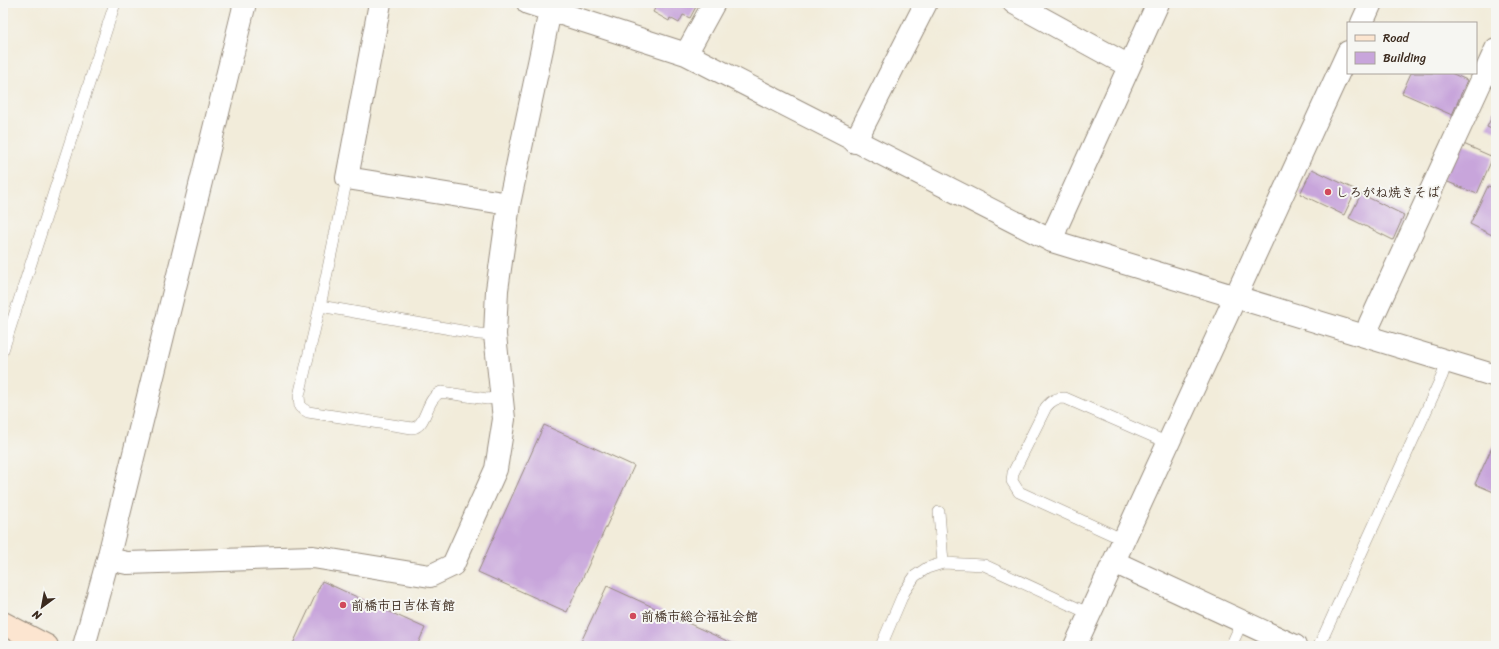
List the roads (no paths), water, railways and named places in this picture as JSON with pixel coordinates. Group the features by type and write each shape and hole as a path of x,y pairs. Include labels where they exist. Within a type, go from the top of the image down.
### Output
{"street":[{"path":"84,646 108,559 244,3"},
{"path":"380,3 347,178 509,204"},
{"path":"528,3 686,54 1052,241 1496,376"},
{"path":"686,54 714,3"},
{"path":"856,142 926,3"},
{"path":"1014,3 1129,66"},
{"path":"1052,241 1057,226 1158,3"},
{"path":"1362,22 1371,3"},
{"path":"108,559 127,563 312,557 430,576 453,565 496,469 504,419 495,335 497,290 509,204 550,11"},
{"path":"1366,336 1370,323 1496,49"},
{"path":"1075,646 1347,54"},
{"path":"1114,562 1295,646"},
{"path":"3,623 47,646"}],"lane":[{"path":"3,350 115,3"},
{"path":"347,178 299,396 300,407 308,412 416,428 423,419 427,407 435,395 441,392 487,399 502,396"},
{"path":"320,306 479,334 495,335"},
{"path":"1319,646 1442,376 1447,361"},
{"path":"1124,540 1019,492 1012,481 1012,473 1046,407 1052,400 1058,398 1065,398 1168,443"},
{"path":"938,512 943,563"},
{"path":"880,646 904,592 915,576 927,568 943,563 984,565 1090,614"},
{"path":"1231,646 1242,622"}],"place":[{"name":"しろがね焼きそば","path":"1328,192"},
{"name":"前橋市日吉体育館","path":"343,605"},
{"name":"前橋市総合福祉会館","path":"633,616"}]}
